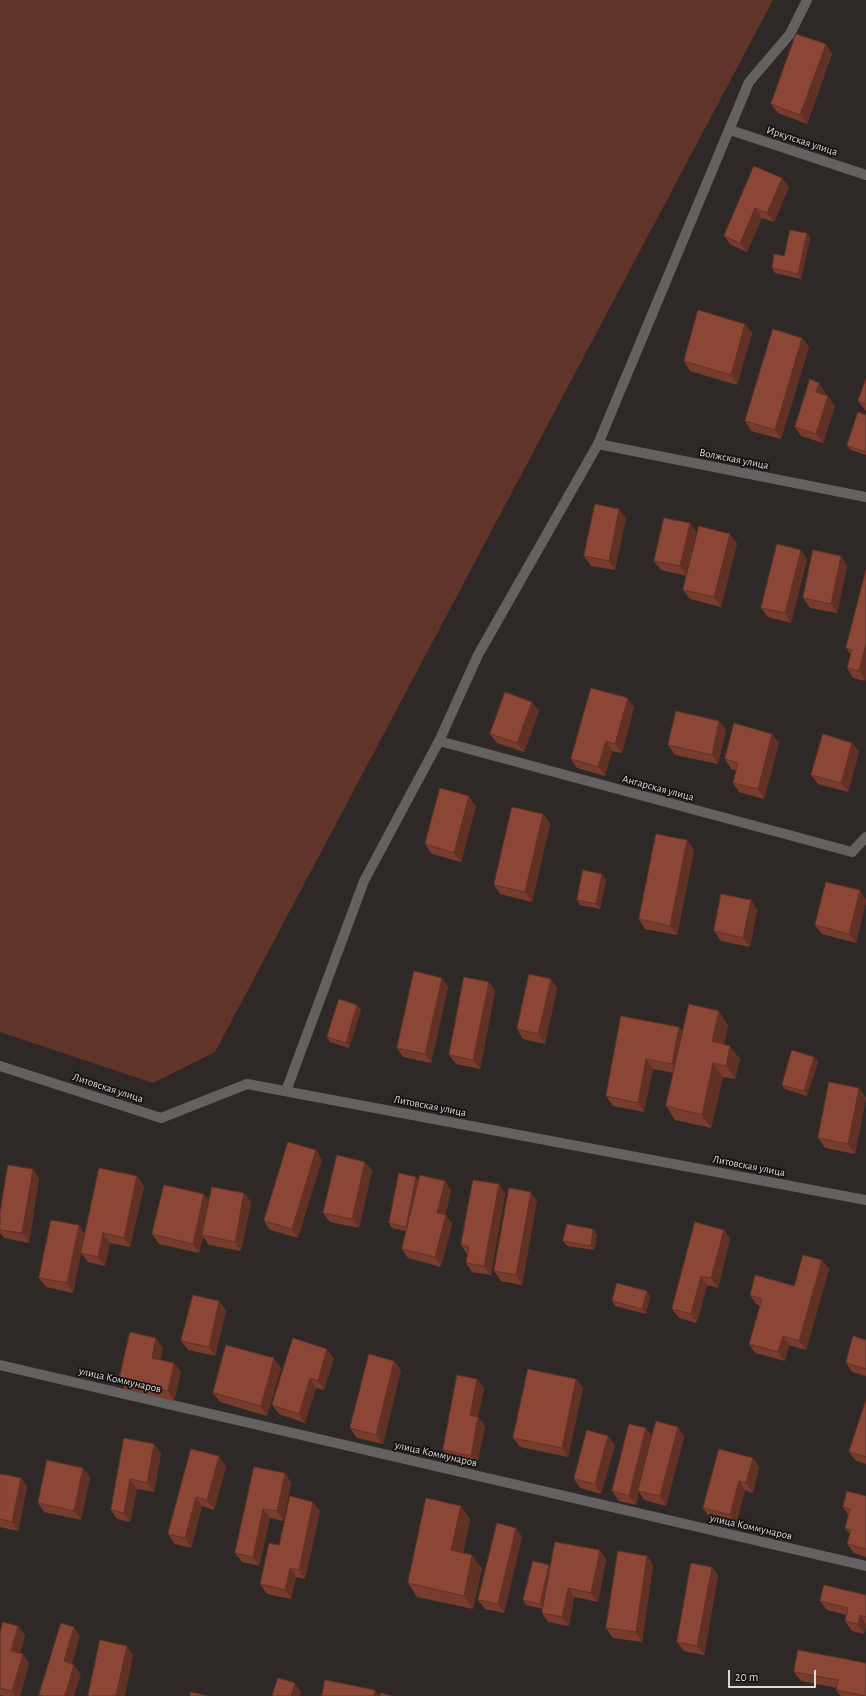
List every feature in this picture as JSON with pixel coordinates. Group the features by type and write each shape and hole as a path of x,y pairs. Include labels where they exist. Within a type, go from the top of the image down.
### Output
{"street":[{"path":"286,1091 364,881 439,741 478,655 598,444 749,82 790,34 807,0"},
{"name":"Иркутская улица","path":"730,130 866,175"},
{"name":"Волжская улица","path":"598,444 866,497"},
{"name":"Ангарская улица","path":"439,741 852,852 866,837"},
{"name":"Литовская улица","path":"0,1066 161,1118 247,1084 866,1200"},
{"name":"улица Коммунаров","path":"0,1364 866,1566"}],"shaded area":[{"path":"0,0 773,0 215,1052 153,1083 0,1032"}],"building":[{"path":"796,34 826,44 800,115 771,104"},
{"path":"754,166 782,178 767,213 755,208 740,243 724,236"},
{"path":"790,230 807,233 798,274 772,268 774,254 784,256"},
{"path":"698,310 745,324 731,375 684,361"},
{"path":"773,329 802,338 775,430 745,421"},
{"path":"810,379 819,383 816,392 828,396 816,434 795,427"},
{"path":"866,379 866,404 858,401"},
{"path":"858,412 866,415 866,452 847,446"},
{"path":"595,504 619,509 609,561 584,556"},
{"path":"664,518 690,523 680,566 654,561"},
{"path":"699,526 730,534 714,597 683,590"},
{"path":"777,544 801,550 785,613 761,608"},
{"path":"813,550 841,556 831,604 803,598"},
{"path":"866,570 866,644 859,671 847,668 852,650 846,648"},
{"path":"591,688 628,698 615,744 606,741 598,767 571,759"},
{"path":"505,692 532,702 517,743 490,734"},
{"path":"676,711 719,721 712,755 668,745"},
{"path":"734,723 772,734 758,789 733,783 738,763 725,759"},
{"path":"823,734 852,743 841,783 811,775"},
{"path":"440,788 469,796 454,853 425,844"},
{"path":"512,807 543,814 525,892 494,885"},
{"path":"656,834 687,840 670,926 639,919"},
{"path":"583,870 602,874 596,904 577,900"},
{"path":"826,882 860,890 849,934 815,925"},
{"path":"721,894 751,900 743,938 714,931"},
{"path":"414,971 442,978 425,1054 397,1048"},
{"path":"529,974 551,979 538,1034 517,1029"},
{"path":"464,977 489,982 473,1060 449,1055"},
{"path":"339,999 357,1005 346,1043 327,1037"},
{"path":"689,1004 719,1011 712,1041 730,1046 726,1066 713,1063 702,1115 666,1106"},
{"path":"621,1016 679,1027 672,1064 646,1059 638,1103 606,1096"},
{"path":"792,1050 814,1057 804,1091 782,1085"},
{"path":"829,1082 859,1088 848,1144 818,1138"},
{"path":"288,1142 316,1150 292,1229 264,1221"},
{"path":"337,1155 365,1162 352,1219 323,1213"},
{"path":"8,1165 33,1169 22,1233 0,1230 0,1213"},
{"path":"99,1168 137,1176 124,1238 103,1233 98,1257 81,1253"},
{"path":"399,1173 416,1177 406,1227 389,1223"},
{"path":"420,1175 445,1181 437,1213 446,1215 435,1257 402,1249"},
{"path":"473,1180 499,1184 484,1266 466,1263 469,1247 461,1245"},
{"path":"164,1185 204,1194 193,1244 152,1234"},
{"path":"212,1187 244,1193 235,1242 202,1235"},
{"path":"509,1188 531,1192 516,1275 494,1271"},
{"path":"51,1220 79,1225 67,1283 39,1278"},
{"path":"695,1222 724,1230 711,1278 701,1276 691,1314 672,1309"},
{"path":"567,1224 593,1229 591,1246 563,1241"},
{"path":"803,1255 822,1260 799,1341 783,1336 778,1352 749,1344 762,1299 750,1295 755,1275 794,1286"},
{"path":"617,1283 647,1291 642,1309 612,1301"},
{"path":"193,1295 219,1301 209,1347 181,1341"},
{"path":"130,1332 156,1338 152,1358 174,1363 168,1391 119,1380"},
{"path":"853,1336 866,1340 866,1369 846,1363"},
{"path":"293,1338 327,1349 318,1381 310,1378 299,1414 272,1405"},
{"path":"226,1345 274,1358 261,1406 213,1393"},
{"path":"369,1354 394,1361 376,1435 350,1428"},
{"path":"528,1369 576,1379 562,1448 513,1438"},
{"path":"457,1375 477,1379 470,1415 478,1417 471,1456 443,1450"},
{"path":"866,1400 866,1457 849,1452"},
{"path":"656,1421 678,1427 660,1496 638,1491"},
{"path":"629,1424 646,1428 629,1496 612,1491"},
{"path":"587,1430 608,1436 595,1484 574,1479"},
{"path":"124,1438 154,1444 147,1483 130,1479 124,1513 111,1510"},
{"path":"191,1449 219,1456 207,1500 196,1497 185,1538 168,1534"},
{"path":"719,1449 753,1458 746,1483 739,1481 730,1515 703,1508"},
{"path":"47,1460 83,1468 74,1511 38,1503"},
{"path":"254,1467 285,1473 277,1511 263,1509 253,1557 235,1553"},
{"path":"0,1474 21,1478 12,1522 0,1519"},
{"path":"847,1491 866,1496 866,1549 847,1544 851,1530 845,1528 850,1509 843,1507"},
{"path":"290,1496 313,1502 299,1570 290,1568 285,1590 260,1584 269,1543 279,1545"},
{"path":"426,1498 461,1506 451,1550 472,1555 464,1596 408,1583"},
{"path":"497,1523 516,1528 498,1604 478,1600"},
{"path":"555,1542 600,1550 591,1593 568,1588 562,1617 542,1613"},
{"path":"618,1551 647,1556 636,1632 606,1628"},
{"path":"533,1561 549,1565 540,1604 523,1600"},
{"path":"691,1563 712,1567 697,1646 677,1642"},
{"path":"824,1585 866,1595 866,1617 860,1615 858,1624 845,1621 848,1608 820,1601"},
{"path":"3,1622 18,1626 11,1651 23,1654 12,1691 0,1688 0,1634"},
{"path":"61,1623 74,1627 64,1661 74,1665 65,1696 42,1696 39,1695"},
{"path":"100,1640 127,1646 116,1696 88,1696"},
{"path":"798,1650 866,1663 866,1696 836,1690 838,1680 794,1672"},
{"path":"278,1678 295,1683 291,1696 272,1696"},
{"path":"325,1680 375,1690 374,1696 322,1696"},
{"path":"191,1692 208,1696 190,1696"},
{"path":"381,1693 392,1696 380,1696"}]}
